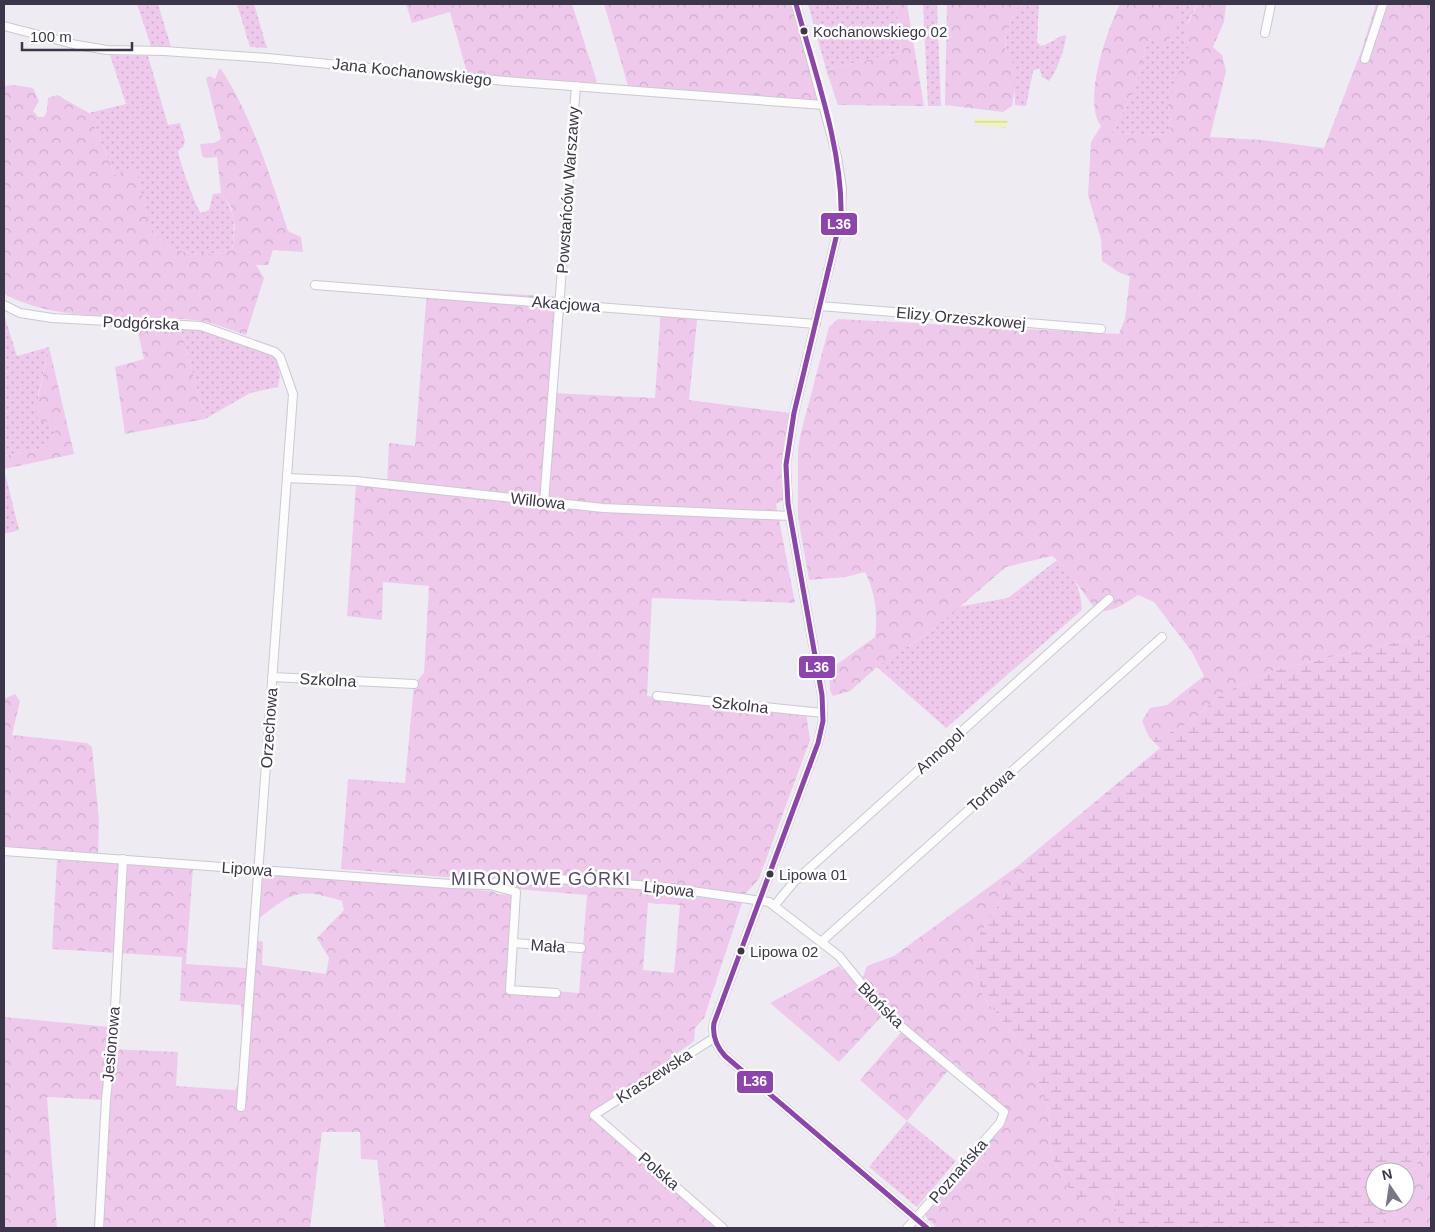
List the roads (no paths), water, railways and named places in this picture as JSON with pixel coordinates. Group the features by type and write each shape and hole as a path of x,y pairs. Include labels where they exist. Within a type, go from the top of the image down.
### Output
{"street":[{"path":"796,4 840,174 842,199 837,236 794,413 787,451 786,476 790,516 823,713 818,743 714,1023 714,1038 725,1056 927,1228"},
{"path":"1265,33 1271,4"},
{"path":"1365,59 1383,4"},
{"name":"Jana Kochanowskiego","path":"4,26 76,45 107,50 164,51 257,57 576,86 823,105"},
{"name":"Powstańców Warszawy","path":"544,503 576,86"},
{"name":"Akacjowa","path":"315,285 816,324"},
{"name":"Podgórska","path":"4,305 20,313 52,318 201,326 275,352"},
{"name":"Elizy Orzeszkowej","path":"820,306 1101,329"},
{"name":"Orzechowa","path":"241,1108 294,403 280,357 275,352"},
{"name":"Willowa","path":"287,478 356,481 544,503 790,516"},
{"name":"Annopol","path":"774,906 794,882 1109,599"},
{"name":"Torfowa","path":"821,942 1162,637"},
{"name":"Szkolna","path":"272,677 414,684"},
{"name":"Szkolna","path":"657,696 823,713"},
{"name":"Lipowa","path":"4,851 490,885 516,892 514,943"},
{"name":"Jesionowa","path":"99,1228 106,1099 114,1026 122,859"},
{"name":"Lipowa","path":"490,885 497,882 558,879 664,887 759,899"},
{"name":"Błońska","path":"759,899 769,902 839,956 885,1013 1004,1112"},
{"path":"514,943 510,990 556,993"},
{"name":"Mała","path":"514,943 581,948"},
{"name":"Kraszewska","path":"594,1115 714,1038"},
{"name":"Poznańska","path":"907,1228 1000,1123 1004,1112"},
{"name":"Polska","path":"594,1115 723,1228"}],"place":[{"name":"Kochanowskiego 02","path":"804,31"},
{"name":"Lipowa 01","path":"770,874"},
{"name":"Lipowa 02","path":"741,951"}],"district":[{"name":"MIRONOWE GÓRKI","path":"541,879"}]}
